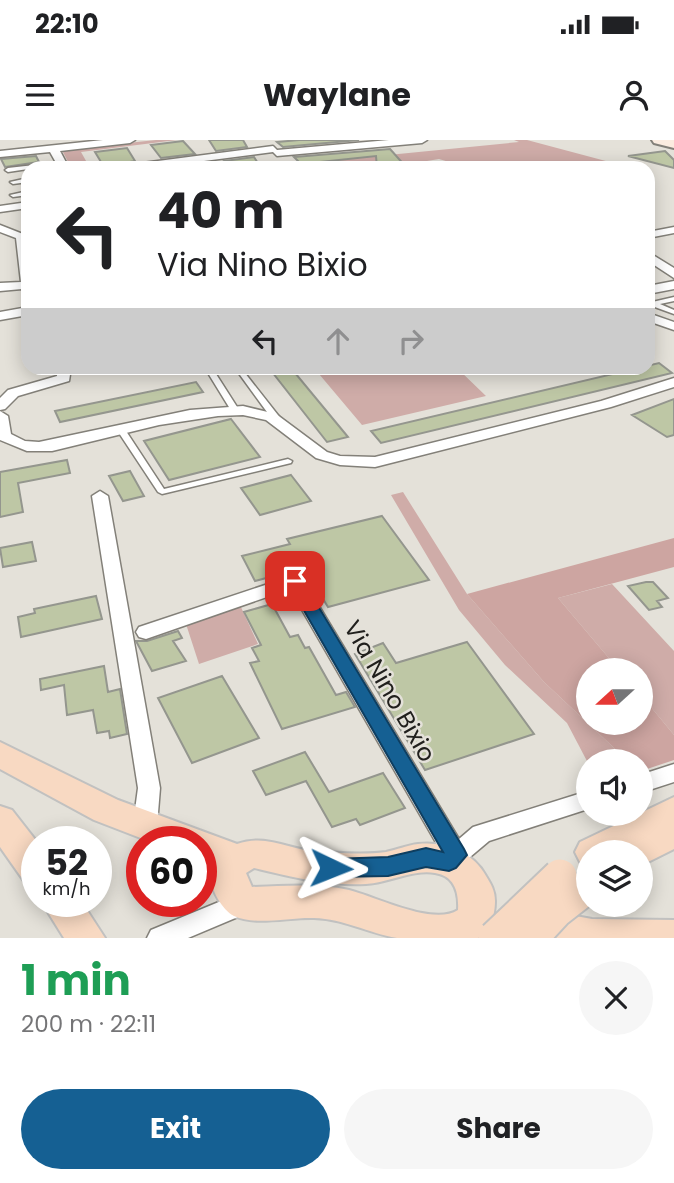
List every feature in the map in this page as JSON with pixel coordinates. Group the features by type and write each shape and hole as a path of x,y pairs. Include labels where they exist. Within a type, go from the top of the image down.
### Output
{"main road":[{"path":"0,754 106,810 145,825"},
{"path":"617,840 674,811"},
{"path":"0,820 21,848"},
{"path":"653,843 674,832"},
{"path":"217,852 237,859"},
{"path":"485,926 473,884 452,859 426,858 363,869 312,867 254,853 237,859 228,870 228,879 243,903 288,901 348,906 431,932 461,928 469,924 485,926 592,936 674,936"},
{"path":"485,926 576,873"},
{"path":"531,938 556,911 576,876"},
{"path":"71,917 86,938"}],"street":[{"path":"0,154 130,140"},
{"path":"265,140 279,154"},
{"path":"215,161 422,140"},
{"path":"659,140 674,144"},
{"path":"53,147 60,161"},
{"path":"0,209 21,206"},
{"path":"0,228 21,234"},
{"path":"655,234 674,230"},
{"path":"655,261 674,274"},
{"path":"655,299 674,285"},
{"path":"0,287 21,287"},
{"path":"655,310 674,326"},
{"path":"0,316 21,312"},
{"path":"0,406 13,393 58,381 65,375"},
{"path":"0,416 4,436 24,446 52,446 121,430 235,410 252,411 278,421 322,458 375,462 606,404 674,382"},
{"path":"100,496 149,788 145,825"},
{"name":"Via Nino Bixio","path":"146,632 295,581 452,859"},
{"path":"653,780 674,773"},
{"path":"452,859 481,834 576,804"},
{"path":"160,938 243,903"}],"lane":[{"path":"8,170 21,169"},
{"path":"13,182 21,181"},
{"path":"13,195 21,194"},
{"path":"655,303 674,299"},
{"path":"655,306 674,312"},
{"path":"213,375 235,410"},
{"path":"243,375 278,421"},
{"path":"121,430 162,492 288,461"}],"shaded area":[{"path":"177,140 81,152 86,161 68,161 62,150"},
{"path":"514,140 527,140 606,161 327,161 519,142"},
{"path":"320,375 464,375 486,396 362,425"},
{"path":"403,492 467,594 544,682 576,712 576,735 600,735 615,749 581,749 567,723 505,665 459,610 391,495"},
{"path":"674,538 674,567 558,598 609,658 576,658 576,712 544,682 467,594"},
{"path":"612,584 674,651 674,735 653,710 653,658 609,658 558,598"},
{"path":"240,605 258,644 199,664 186,624"},
{"path":"653,710 674,735 674,760 653,767 653,749 615,749 600,735 653,735"}],"building":[{"path":"209,140 243,140 247,147 216,151"},
{"path":"359,140 283,147 277,142"},
{"path":"183,141 195,154 161,158 151,145"},
{"path":"127,148 135,161 100,161 95,152"},
{"path":"390,149 401,161 376,161 376,156 329,161 298,161 294,157"},
{"path":"665,151 674,160 674,168 655,161 628,156"},
{"path":"36,156 38,161 21,161 21,165 5,167 1,159"},
{"path":"254,157 257,161 224,161"},
{"path":"659,363 672,373 381,443 371,431 608,375 655,375 655,364"},
{"path":"274,375 297,375 348,437 327,442"},
{"path":"196,382 203,392 60,422 55,411"},
{"path":"674,399 674,435 667,437 632,415"},
{"path":"231,419 260,457 169,480 144,441"},
{"path":"67,460 70,473 18,483 23,512 0,517 0,472"},
{"path":"130,471 144,496 123,501 109,476"},
{"path":"291,475 311,501 260,515 241,488"},
{"path":"382,516 429,580 328,607 304,568 255,581 242,556 290,544 287,539"},
{"path":"32,542 36,561 3,567 0,548"},
{"path":"653,582 668,598 657,601 662,607 649,610 628,586"},
{"path":"96,596 102,619 21,637 18,617 35,613 34,609"},
{"path":"272,604 290,637 298,635 305,648 309,647 336,695 346,692 355,707 282,729 250,663 259,661 252,648 261,645 244,612"},
{"path":"178,631 182,638 173,641 186,661 152,671 136,641 147,641"},
{"path":"467,642 534,734 425,770 355,654 383,643 396,663"},
{"path":"104,666 108,692 120,689 127,734 110,738 109,731 97,733 93,710 67,715 64,685 41,690 40,679"},
{"path":"222,676 259,738 192,763 158,698"},
{"path":"305,752 329,792 383,773 405,808 360,825 356,819 332,827 306,781 266,795 253,771"}],"route":[{"path":"295,581 456,855 449,862 426,858 388,867 331,868"}]}
